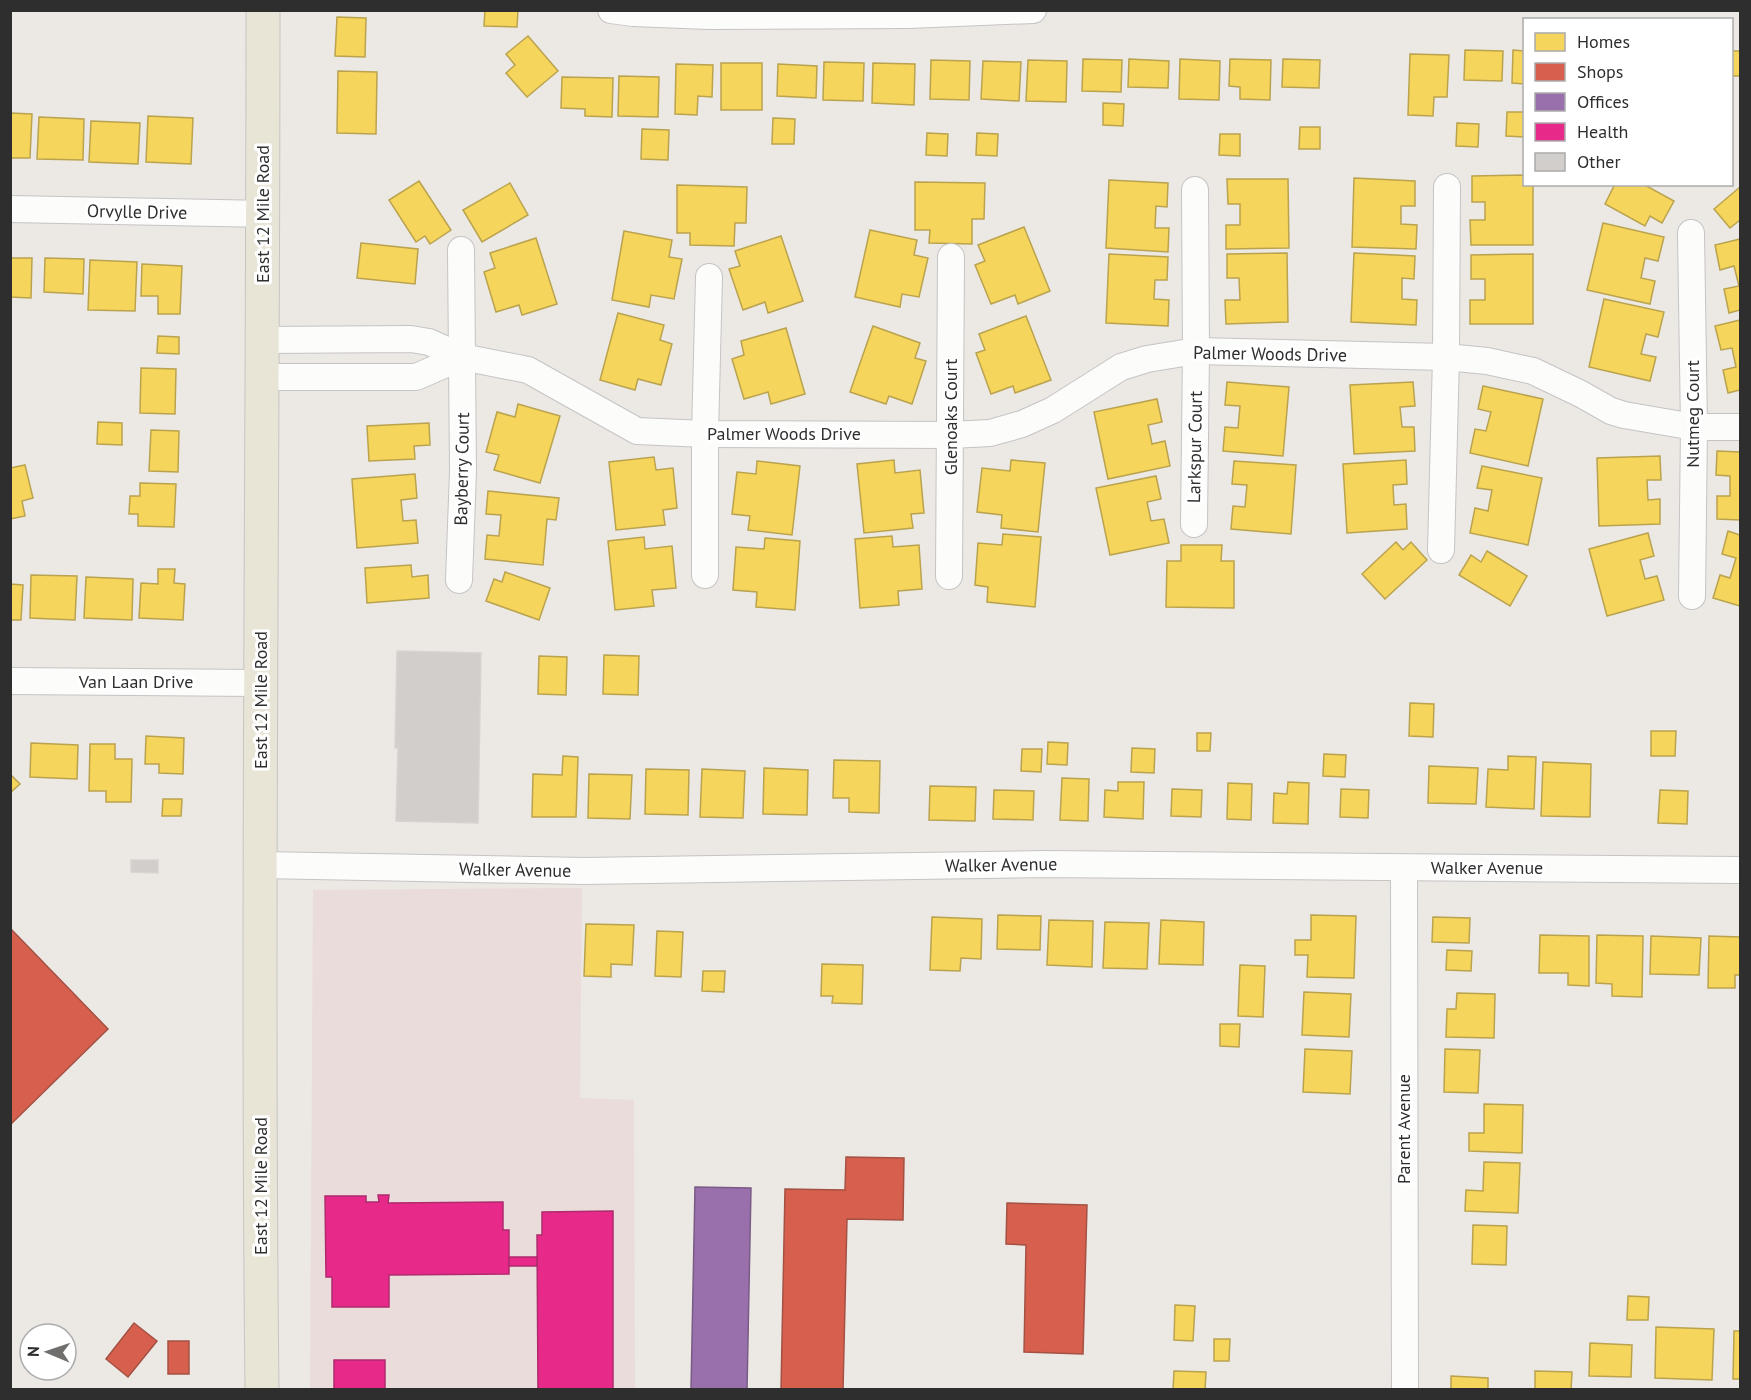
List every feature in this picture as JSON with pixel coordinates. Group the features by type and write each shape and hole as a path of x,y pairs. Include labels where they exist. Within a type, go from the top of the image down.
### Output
{"main road":[{"name":"East 12 Mile Road","path":"262,1389 263,10"}],"street":[{"path":"611,10 633,14 709,16 1033,10"},
{"path":"1441,550 1446,357 1447,187"},
{"name":"Larkspur Court","path":"1194,524 1195,190"},
{"name":"Orvylle Drive","path":"10,209 263,214"},
{"name":"Nutmeg Court","path":"1691,233 1694,427 1692,596"},
{"name":"Bayberry Court","path":"459,580 463,471 461,250"},
{"name":"Glenoaks Court","path":"949,576 951,257"},
{"path":"705,575 705,434 709,277"},
{"name":"Palmer Woods Drive","path":"264,340 411,339 429,342 462,357 528,370 637,431 705,434 951,435 990,433 1022,424 1053,410 1122,368 1148,359 1196,351 1446,357 1487,361 1533,371 1581,393 1611,411 1694,427 1740,427"},
{"path":"263,377 416,376 462,357"},
{"name":"Van Laan Drive","path":"10,681 262,683"},
{"name":"Walker Avenue","path":"261,865 584,871 1043,864 1740,870"},
{"name":"Parent Avenue","path":"1404,868 1405,1389"}],"shaded area":[{"path":"582,888 580,1098 634,1100 635,1389 310,1390 313,890"}],"building: Homes":[{"path":"485,10 518,10 517,27 484,26"},
{"path":"337,17 366,18 365,57 335,56"},
{"path":"528,36 558,71 527,97 506,73 515,65 506,54"},
{"path":"1465,50 1503,51 1502,81 1464,80"},
{"path":"1513,50 1523,51 1523,84 1512,83"},
{"path":"1733,51 1740,51 1740,76 1733,76"},
{"path":"1410,54 1449,55 1447,97 1434,97 1433,116 1408,115"},
{"path":"1083,59 1122,60 1121,92 1082,91"},
{"path":"1129,59 1169,61 1168,88 1128,87"},
{"path":"1180,59 1220,61 1219,100 1179,99"},
{"path":"1230,59 1271,60 1270,100 1240,99 1240,87 1229,86"},
{"path":"1283,59 1320,60 1319,88 1282,87"},
{"path":"931,60 970,61 969,100 930,99"},
{"path":"1028,60 1067,61 1066,102 1026,101"},
{"path":"983,61 1021,62 1019,101 981,99"},
{"path":"824,62 864,63 863,101 823,100"},
{"path":"721,63 762,63 762,110 721,110"},
{"path":"873,63 915,64 914,105 872,103"},
{"path":"676,64 713,65 712,97 698,96 697,115 675,114"},
{"path":"778,64 817,66 816,98 777,96"},
{"path":"338,71 377,72 376,134 337,133"},
{"path":"619,76 659,77 658,117 618,116"},
{"path":"562,77 613,78 612,117 585,116 585,109 561,108"},
{"path":"1103,103 1124,104 1123,126 1103,125"},
{"path":"1507,112 1523,112 1523,137 1506,136"},
{"path":"10,113 32,114 30,158 10,158"},
{"path":"148,116 193,118 191,164 146,162"},
{"path":"39,117 84,119 83,160 37,159"},
{"path":"773,118 795,119 794,144 772,144"},
{"path":"91,121 140,123 138,164 89,162"},
{"path":"1457,123 1479,124 1478,147 1456,146"},
{"path":"1300,127 1320,127 1320,149 1299,149"},
{"path":"642,129 669,130 668,160 641,159"},
{"path":"927,133 948,134 947,156 926,155"},
{"path":"977,133 998,134 997,156 976,155"},
{"path":"1220,134 1240,134 1240,156 1219,155"},
{"path":"1523,175 1523,186 1533,186 1533,245 1471,245 1470,220 1485,220 1485,202 1472,202 1472,176"},
{"path":"1354,178 1415,181 1415,206 1401,206 1401,224 1417,225 1416,249 1352,247"},
{"path":"1227,179 1288,179 1289,248 1226,249 1226,225 1240,225 1240,204 1228,204"},
{"path":"1109,180 1168,183 1167,207 1156,206 1155,228 1169,228 1168,252 1106,248"},
{"path":"419,181 451,230 430,244 425,236 416,242 389,200"},
{"path":"915,182 985,183 984,219 972,219 972,244 929,243 930,230 915,230"},
{"path":"510,183 528,215 482,242 463,210"},
{"path":"677,185 747,187 746,223 735,223 734,246 690,245 690,233 677,233"},
{"path":"1614,186 1647,186 1674,201 1662,223 1650,216 1645,226 1605,204"},
{"path":"1740,187 1740,220 1730,228 1714,209"},
{"path":"1603,223 1664,237 1658,261 1645,258 1641,278 1655,281 1650,304 1587,290"},
{"path":"1024,227 1050,291 1018,304 1015,295 991,304 975,265 985,261 978,245"},
{"path":"870,230 917,240 914,255 928,258 919,297 902,294 900,307 855,297"},
{"path":"624,231 672,240 669,257 682,259 674,299 651,295 649,307 612,300"},
{"path":"781,236 803,301 768,313 765,302 743,310 729,269 740,266 735,251"},
{"path":"536,238 557,304 522,315 519,305 496,312 484,272 495,268 490,253"},
{"path":"1740,239 1740,310 1729,313 1724,289 1739,286 1734,266 1720,270 1715,245"},
{"path":"361,243 418,249 415,284 357,278"},
{"path":"1287,253 1288,322 1226,324 1225,300 1240,300 1239,278 1227,278 1227,254"},
{"path":"1354,253 1415,256 1414,279 1402,278 1402,299 1417,300 1416,325 1351,322"},
{"path":"1109,254 1168,257 1167,280 1155,280 1154,299 1169,300 1168,326 1106,323"},
{"path":"1533,254 1533,324 1470,324 1470,300 1485,300 1485,279 1471,279 1471,255"},
{"path":"10,258 32,258 31,298 10,297"},
{"path":"45,258 84,259 83,294 44,292"},
{"path":"90,260 137,262 135,311 88,310"},
{"path":"142,264 182,266 180,314 158,314 158,296 141,296"},
{"path":"1604,299 1664,312 1658,337 1646,334 1641,354 1656,357 1650,381 1589,367"},
{"path":"618,313 664,325 660,340 672,344 661,385 638,379 635,390 600,380"},
{"path":"1026,316 1051,380 1015,393 1013,386 991,394 976,353 985,350 979,334"},
{"path":"1740,320 1740,390 1728,393 1723,370 1736,367 1732,348 1721,350 1715,326"},
{"path":"873,326 920,343 915,358 926,361 912,404 889,396 886,404 850,392"},
{"path":"786,328 805,394 771,404 768,392 744,399 732,359 744,355 741,341"},
{"path":"158,336 179,337 179,354 157,353"},
{"path":"141,368 176,369 175,414 140,413"},
{"path":"1227,382 1289,387 1283,456 1223,451 1225,427 1238,428 1240,406 1225,405"},
{"path":"1413,382 1415,406 1400,407 1402,427 1414,427 1415,451 1354,454 1350,385"},
{"path":"1483,386 1543,399 1528,466 1470,453 1475,429 1486,431 1491,412 1478,409"},
{"path":"1157,399 1162,422 1148,425 1152,444 1165,441 1170,466 1108,479 1094,412"},
{"path":"518,404 560,416 540,483 494,470 499,455 486,452 497,412 515,417"},
{"path":"98,422 122,423 122,445 97,444"},
{"path":"429,423 430,445 414,446 415,459 369,461 367,426"},
{"path":"151,430 179,431 178,472 149,471"},
{"path":"1717,451 1740,452 1740,520 1717,519 1717,496 1730,496 1730,476 1716,475"},
{"path":"1660,456 1661,480 1647,480 1648,500 1660,499 1660,524 1599,526 1597,458"},
{"path":"654,457 656,470 673,468 677,508 663,510 665,525 616,530 609,462"},
{"path":"894,460 895,473 920,470 924,513 911,514 913,528 864,533 857,464"},
{"path":"1011,460 1045,463 1038,532 1001,528 1002,515 977,512 982,468 1010,471"},
{"path":"1406,460 1407,484 1393,485 1394,505 1406,504 1407,529 1347,533 1343,464"},
{"path":"757,461 800,466 792,535 748,530 750,516 732,514 737,472 756,474"},
{"path":"1234,461 1296,465 1291,534 1231,529 1233,506 1245,507 1247,485 1232,484"},
{"path":"25,465 33,498 22,501 25,516 10,519 10,468"},
{"path":"1482,466 1542,478 1528,545 1470,533 1475,508 1488,511 1492,490 1477,488"},
{"path":"415,474 417,498 401,500 403,521 416,520 418,543 357,548 352,479"},
{"path":"1156,476 1161,499 1147,502 1151,521 1164,519 1169,543 1110,555 1096,488"},
{"path":"140,483 176,484 174,527 138,526 138,514 129,514 130,496 140,496"},
{"path":"488,491 559,498 556,520 547,519 543,565 485,559 487,535 499,536 501,515 486,514"},
{"path":"1728,531 1740,535 1740,606 1713,598 1720,575 1730,578 1736,558 1722,554"},
{"path":"1648,533 1654,556 1640,560 1645,579 1657,576 1664,600 1607,616 1589,549"},
{"path":"1003,534 1041,537 1035,607 987,602 988,587 975,585 978,543 1002,545"},
{"path":"892,536 893,547 919,545 922,589 898,591 899,605 860,608 855,539"},
{"path":"644,537 645,549 672,546 676,588 652,590 654,606 615,610 608,541"},
{"path":"765,538 800,541 795,610 756,607 757,592 733,590 736,547 764,549"},
{"path":"1396,542 1403,550 1411,542 1427,560 1385,599 1362,574"},
{"path":"1181,545 1222,545 1221,561 1234,561 1234,608 1166,607 1167,561 1181,561"},
{"path":"1487,551 1527,576 1510,606 1459,575 1471,555 1481,562"},
{"path":"411,565 412,577 428,575 429,598 367,603 365,568"},
{"path":"158,569 175,569 174,583 185,584 183,620 139,618 141,583 158,584"},
{"path":"505,572 550,588 539,620 486,601 494,579 502,582"},
{"path":"31,575 77,576 75,620 30,618"},
{"path":"86,577 133,579 132,620 84,618"},
{"path":"10,584 23,585 21,620 10,620"},
{"path":"604,655 639,656 638,695 603,694"},
{"path":"539,656 567,657 566,695 538,694"},
{"path":"1410,703 1434,704 1433,737 1409,736"},
{"path":"1651,731 1676,731 1675,756 1651,756"},
{"path":"1197,733 1211,733 1210,751 1197,751"},
{"path":"146,736 184,738 183,774 159,773 159,764 145,764"},
{"path":"1048,742 1068,743 1067,765 1047,764"},
{"path":"31,743 78,745 77,779 30,777"},
{"path":"90,744 115,744 115,759 132,759 131,802 106,802 106,791 89,791"},
{"path":"1132,748 1155,749 1154,773 1131,772"},
{"path":"1022,749 1042,749 1041,772 1021,771"},
{"path":"1324,754 1346,755 1345,777 1323,776"},
{"path":"563,756 578,757 576,817 532,817 533,774 562,775"},
{"path":"1508,756 1536,757 1534,809 1486,807 1488,769 1508,770"},
{"path":"834,760 880,761 879,813 849,812 849,798 833,798"},
{"path":"1543,762 1591,764 1590,817 1541,816"},
{"path":"1429,766 1478,768 1476,804 1428,803"},
{"path":"764,768 808,770 807,815 763,814"},
{"path":"646,769 689,770 688,815 645,814"},
{"path":"702,769 745,771 743,818 700,817"},
{"path":"10,774 20,784 10,793"},
{"path":"589,774 632,775 630,819 588,818"},
{"path":"1062,778 1089,779 1088,821 1060,820"},
{"path":"1118,782 1144,782 1143,819 1104,817 1105,790 1118,791"},
{"path":"1288,782 1309,783 1308,824 1273,823 1274,793 1287,794"},
{"path":"1228,783 1252,784 1251,820 1227,819"},
{"path":"930,786 976,787 975,821 929,820"},
{"path":"1172,789 1202,790 1201,817 1171,816"},
{"path":"1341,789 1369,790 1368,818 1340,817"},
{"path":"994,790 1034,791 1033,820 993,819"},
{"path":"1660,790 1688,791 1687,824 1658,823"},
{"path":"163,799 182,799 181,816 162,816"},
{"path":"998,915 1041,916 1040,950 997,949"},
{"path":"1311,915 1356,916 1354,978 1307,977 1308,955 1295,955 1295,940 1311,940"},
{"path":"932,917 982,919 981,959 961,958 960,971 930,970"},
{"path":"1433,917 1470,918 1469,943 1432,942"},
{"path":"1049,920 1093,921 1092,967 1047,965"},
{"path":"1161,920 1204,922 1203,965 1159,964"},
{"path":"1105,922 1149,923 1147,969 1103,968"},
{"path":"586,924 634,925 632,965 611,964 611,977 584,976"},
{"path":"657,931 683,932 681,977 655,976"},
{"path":"1540,935 1589,936 1589,986 1568,985 1568,973 1539,973"},
{"path":"1597,935 1643,936 1642,997 1612,996 1612,984 1596,983"},
{"path":"1651,936 1701,938 1699,975 1650,974"},
{"path":"1709,936 1740,937 1740,975 1735,975 1735,988 1708,988"},
{"path":"1447,950 1472,951 1471,971 1446,970"},
{"path":"822,964 863,965 862,1004 832,1003 833,996 821,996"},
{"path":"1240,965 1265,966 1263,1017 1238,1016"},
{"path":"703,971 725,971 724,992 702,991"},
{"path":"1304,992 1351,994 1349,1037 1302,1035"},
{"path":"1457,993 1495,994 1494,1038 1446,1037 1447,1009 1456,1009"},
{"path":"1220,1024 1240,1024 1239,1047 1220,1046"},
{"path":"1305,1049 1352,1051 1350,1094 1303,1092"},
{"path":"1445,1049 1480,1050 1478,1093 1444,1092"},
{"path":"1484,1104 1523,1105 1522,1153 1469,1151 1469,1133 1484,1133"},
{"path":"1484,1162 1520,1163 1518,1213 1465,1211 1466,1190 1483,1191"},
{"path":"1473,1225 1507,1226 1506,1265 1472,1264"},
{"path":"1628,1296 1649,1297 1648,1320 1627,1320"},
{"path":"1175,1305 1195,1306 1193,1341 1174,1340"},
{"path":"1656,1327 1714,1329 1712,1380 1655,1378"},
{"path":"1734,1331 1740,1331 1740,1379 1733,1379"},
{"path":"1214,1339 1230,1339 1229,1361 1214,1361"},
{"path":"1590,1343 1632,1345 1631,1377 1589,1376"},
{"path":"1174,1371 1206,1372 1205,1390 1173,1390"},
{"path":"1535,1371 1572,1372 1571,1390 1535,1390"},
{"path":"1451,1376 1488,1378 1488,1390 1451,1390"}],"building: Shops":[{"path":"10,928 108,1029 10,1125"},
{"path":"846,1157 904,1158 903,1220 847,1219 843,1390 781,1390 785,1189 845,1190"},
{"path":"1007,1203 1087,1205 1083,1354 1024,1352 1026,1245 1006,1244"},
{"path":"134,1323 157,1341 128,1377 106,1359"},
{"path":"168,1341 189,1341 189,1374 168,1374"}],"building: Offices":[{"path":"695,1187 751,1188 747,1390 691,1390"}],"building: Health":[{"path":"378,1195 389,1195 388,1203 503,1202 503,1230 509,1230 509,1274 389,1275 389,1307 332,1307 332,1277 326,1277 325,1196 366,1196 366,1202 379,1202"},
{"path":"613,1211 613,1390 538,1390 537,1235 542,1235 542,1212"},
{"path":"509,1257 537,1257 537,1266 509,1266"},
{"path":"334,1360 385,1360 385,1390 334,1390"}],"building: Other":[{"path":"397,651 481,653 478,823 396,821"},
{"path":"131,860 158,860 158,873 131,872"}]}
